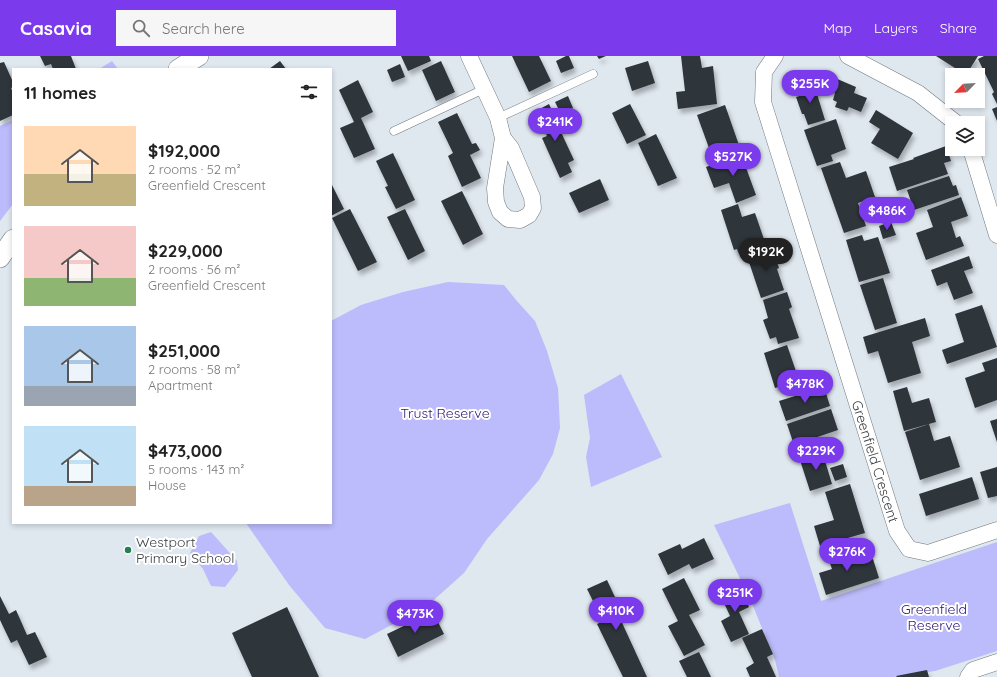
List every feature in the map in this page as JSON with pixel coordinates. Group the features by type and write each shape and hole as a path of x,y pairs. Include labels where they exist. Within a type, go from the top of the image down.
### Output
{"street":[{"path":"180,68 199,56"},
{"path":"469,56 498,118 503,138"},
{"name":"Greenfield Crescent","path":"774,56 764,72 763,102 897,531 908,549 928,553 997,530"},
{"path":"848,56 918,93 947,116"},
{"path":"973,156 997,236"},
{"path":"0,258 12,240"},
{"path":"968,677 973,670 997,662"}],"lane":[{"path":"498,118 593,74"},
{"path":"394,131 484,89"}],"green space":[{"path":"112,61 117,68 101,68"},
{"path":"12,120 12,205 0,221 0,126"},
{"name":"Trust Reserve","path":"448,282 504,285 535,321 547,351 558,388 560,428 553,454 539,480 487,539 464,573 427,606 365,639 325,628 289,585 247,524 332,524 332,320 361,305 403,292"},
{"path":"621,374 662,457 591,487 586,457 590,438 584,395"},
{"name":"Greenfield Reserve","path":"790,503 821,601 997,542 997,651 935,671 893,677 779,677 775,660 751,601 714,525"},
{"path":"211,532 237,561 238,570 225,587 211,586 203,569 190,553 199,536"}],"building":[{"path":"40,56 71,56 76,68 53,68 51,64 45,66"},
{"path":"401,56 429,56 431,61 408,71"},
{"path":"512,56 539,56 551,81 529,92"},
{"path":"569,56 574,68 561,73 556,61"},
{"path":"597,56 606,56 599,59"},
{"path":"681,56 700,56 702,68 713,66 717,104 678,109 676,92 685,91"},
{"path":"936,56 978,56 970,68 955,68"},
{"path":"984,56 997,56 997,104 992,94 994,92 985,73 985,68 982,68 978,59"},
{"path":"280,61 285,68 270,68"},
{"path":"441,61 455,92 436,101 422,70"},
{"path":"648,61 655,83 632,91 625,68"},
{"path":"4,62 12,80 12,115 0,121 0,63"},
{"path":"400,64 405,77 392,82 387,70"},
{"path":"828,75 856,87 854,93 867,98 861,112 849,107 847,111 835,107 837,102 833,100 835,93 823,88"},
{"path":"358,80 373,112 361,118 375,149 354,158 340,128 354,122 339,90"},
{"path":"813,81 825,120 808,125 796,97 803,95 800,85"},
{"path":"568,96 573,108 561,114 555,102"},
{"path":"549,104 574,160 568,163 572,172 560,178 542,138 547,136 536,111"},
{"path":"630,104 646,135 627,144 612,113"},
{"path":"725,105 740,148 717,156 714,147 709,148 697,115"},
{"path":"997,107 997,121 992,109"},
{"path":"876,110 913,133 898,159 871,143 880,129 869,122"},
{"path":"457,113 472,144 476,143 480,150 470,155 481,178 462,187 448,156 453,153 438,122"},
{"path":"836,119 846,149 831,155 833,161 817,166 804,130"},
{"path":"656,134 677,178 658,186 638,143"},
{"path":"945,146 945,156 949,156 951,161 944,163 948,174 897,191 889,167 914,159 913,158"},
{"path":"393,153 415,200 396,209 385,187 388,186 376,161"},
{"path":"741,154 756,195 736,203 729,183 714,188 706,167"},
{"path":"840,162 846,178 866,171 875,197 858,203 866,226 844,233 821,168"},
{"path":"949,176 953,186 956,185 959,195 914,210 907,190"},
{"path":"600,179 609,200 579,213 569,193"},
{"path":"332,185 344,209 332,215"},
{"path":"462,191 483,234 463,245 441,201"},
{"path":"961,197 968,216 951,222 956,238 960,236 964,246 926,260 916,233 933,227 927,210"},
{"path":"738,204 742,217 755,213 766,245 739,254 737,249 734,250 721,210"},
{"path":"350,209 377,262 358,271 332,218"},
{"path":"405,209 425,251 408,260 387,217"},
{"path":"891,222 896,235 883,239 879,226"},
{"path":"862,235 864,241 878,237 890,273 859,282 846,240"},
{"path":"772,247 784,290 761,298 747,256"},
{"path":"969,256 973,268 964,271 973,293 954,300 947,282 937,286 931,270"},
{"path":"883,278 897,323 875,330 860,285"},
{"path":"787,292 792,307 789,309 799,338 778,344 776,337 770,339 763,320 768,318 763,300"},
{"path":"982,305 997,347 947,364 942,350 964,342 955,314"},
{"path":"925,318 930,336 912,342 921,373 888,383 878,351 868,354 863,337"},
{"path":"787,345 799,380 775,388 764,353"},
{"path":"997,358 997,400 975,408 965,378 985,371 982,363"},
{"path":"824,387 830,406 786,421 779,401"},
{"path":"907,387 912,403 929,398 936,422 904,431 893,391"},
{"path":"831,409 838,430 794,445 787,424"},
{"path":"997,419 997,442 990,421"},
{"path":"929,424 934,441 950,436 960,467 920,480 905,432"},
{"path":"822,451 832,484 810,491 799,457"},
{"path":"843,464 847,477 835,481 830,468"},
{"path":"997,467 997,496 988,498 980,472"},
{"path":"972,477 979,499 926,516 919,494"},
{"path":"850,484 865,533 820,546 814,526 834,520 825,492"},
{"path":"704,538 714,559 692,569 689,564 668,575 658,554 680,544 682,549"},
{"path":"852,546 857,564 873,559 879,578 826,595 819,573 832,569 827,554"},
{"path":"684,578 700,610 689,615 705,645 684,656 668,626 678,621 662,589"},
{"path":"607,580 622,612 618,614 647,677 623,677 597,624 603,621 587,589"},
{"path":"739,585 749,607 739,612 749,634 731,642 721,621 730,616 720,594"},
{"path":"0,596 9,614 16,610 27,635 35,632 47,657 29,665 17,640 11,643 0,620"},
{"path":"287,607 319,677 252,677 232,633"},
{"path":"433,612 444,634 398,657 387,634"},
{"path":"762,629 773,654 767,657 776,677 750,677 746,668 754,663 742,638"},
{"path":"699,652 711,677 687,677 679,661"},
{"path":"927,670 929,677 896,676"}],"place":[{"name":"Westport Primary School","path":"128,550"}]}
